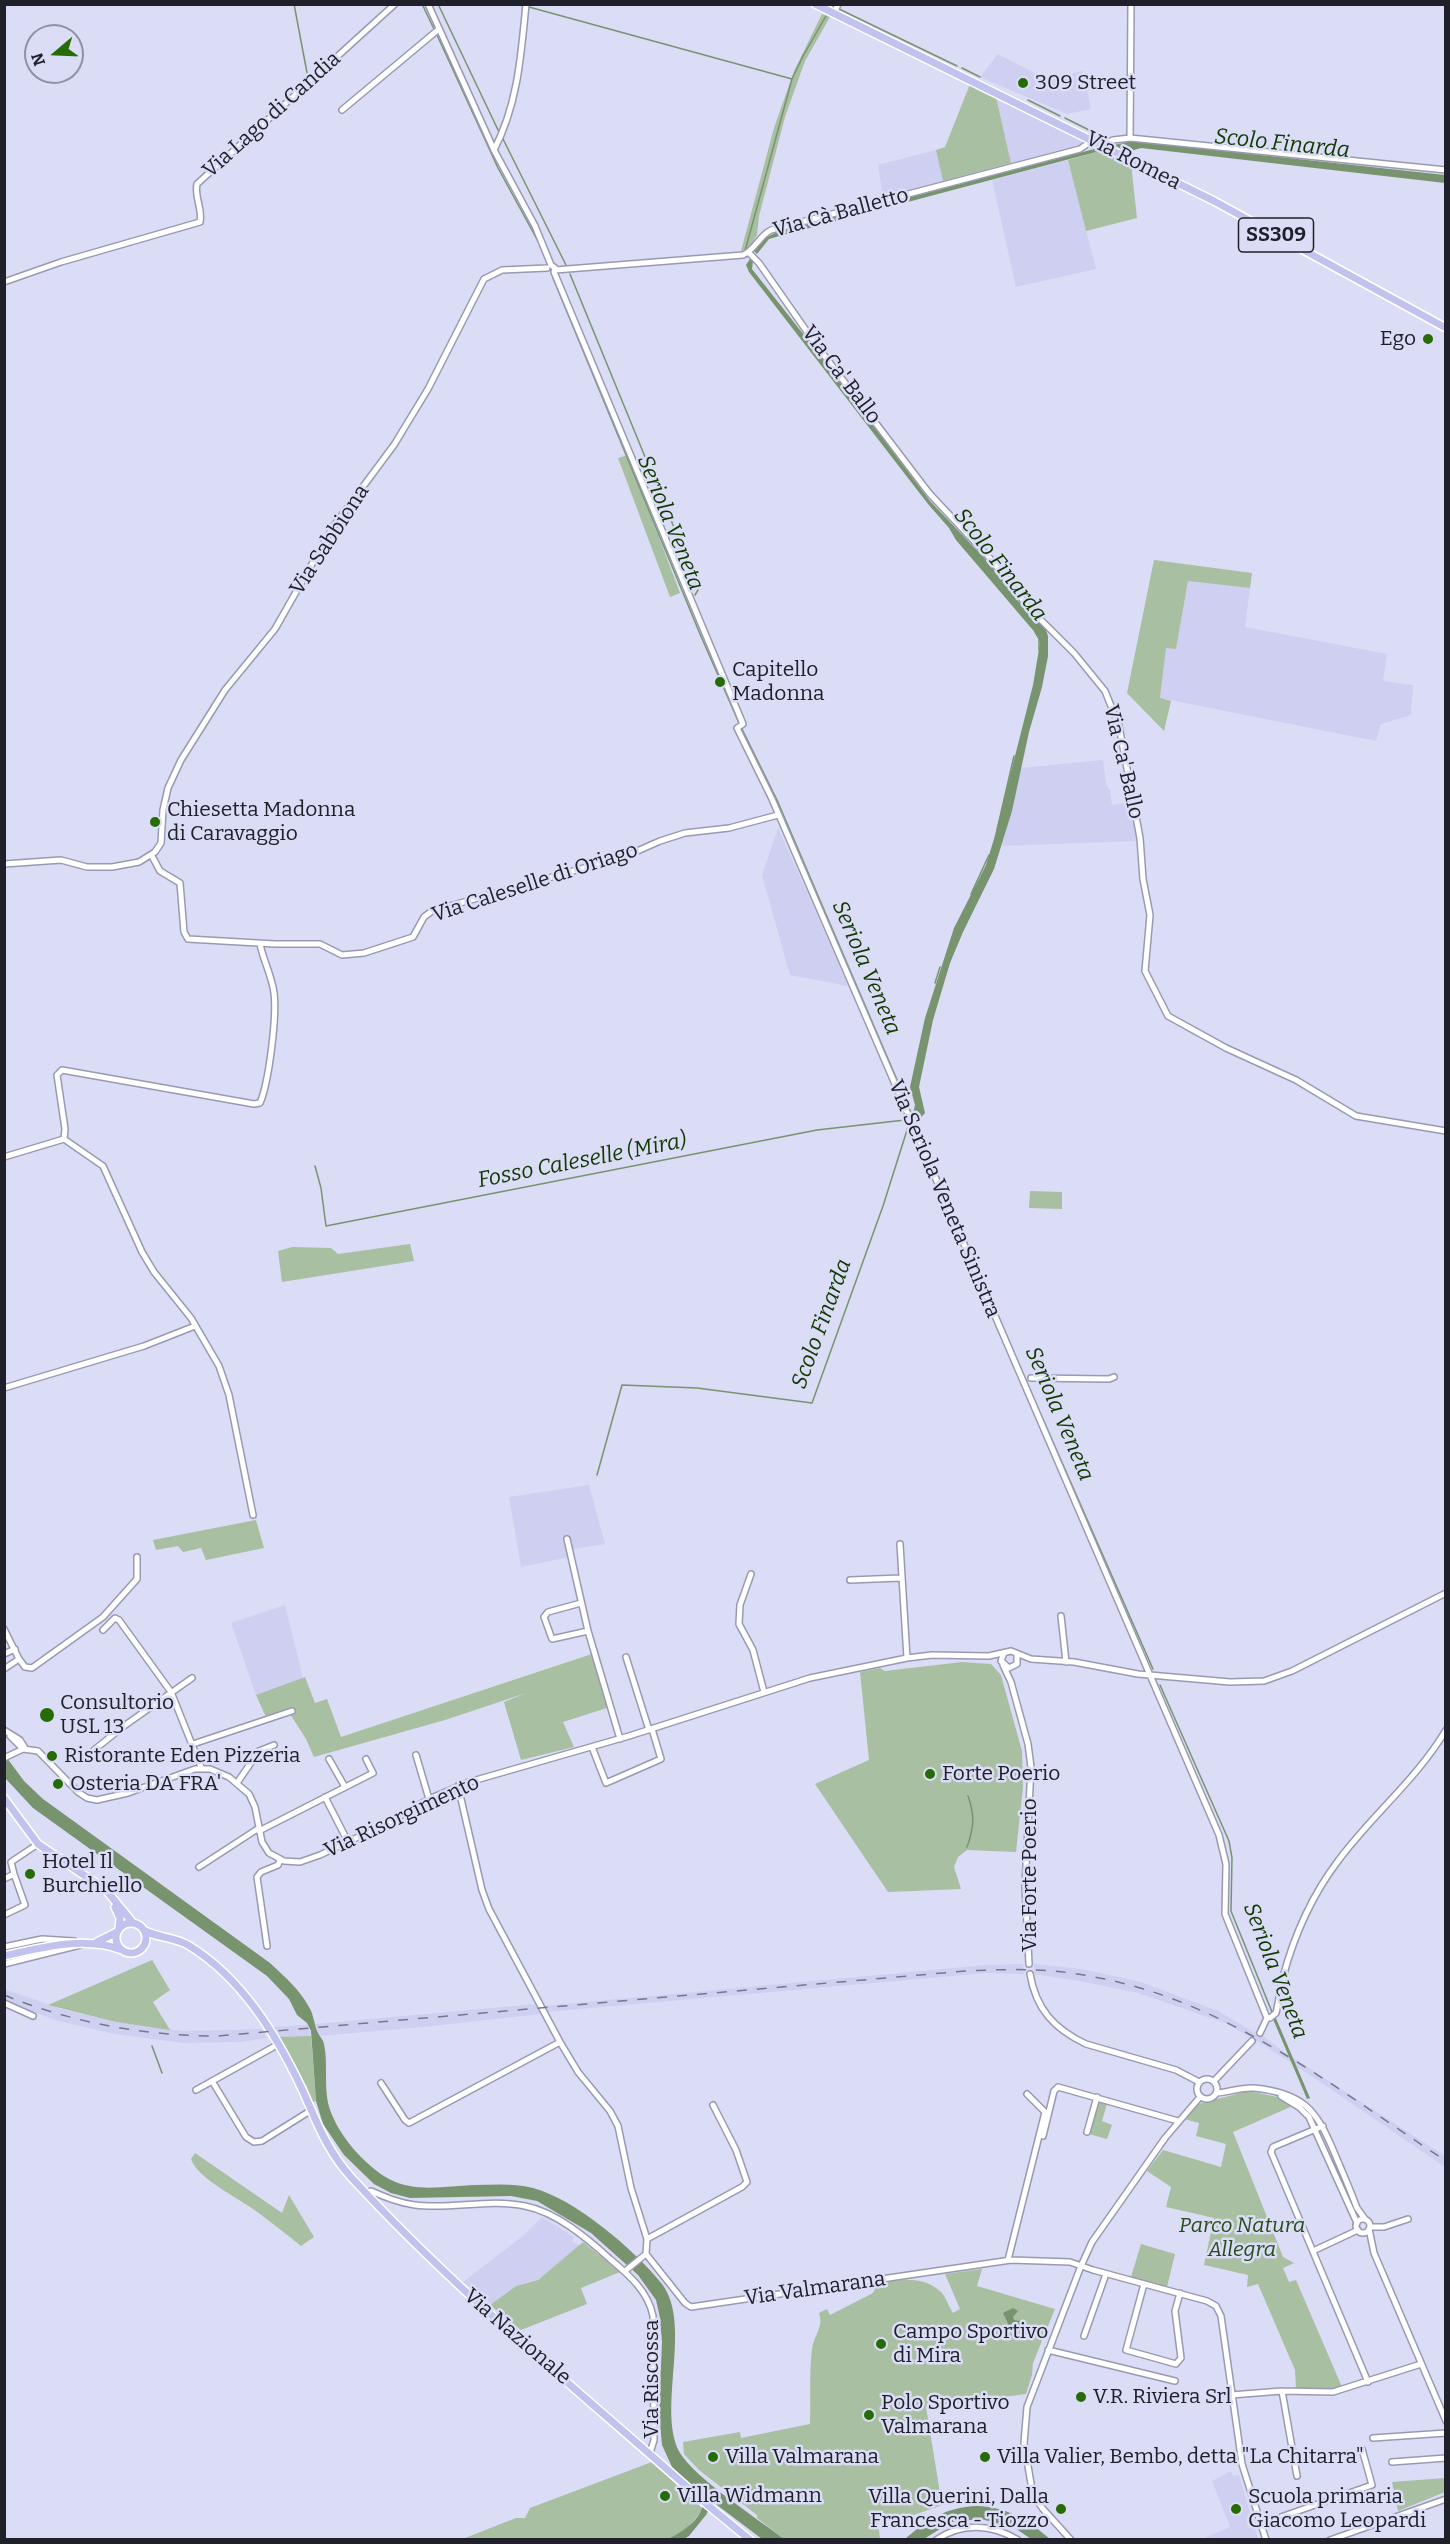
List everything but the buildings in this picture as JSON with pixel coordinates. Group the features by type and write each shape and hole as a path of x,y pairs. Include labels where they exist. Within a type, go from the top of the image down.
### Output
{"main road":[{"name":"Via Romea","path":"815,4 1214,201 1446,328"},
{"path":"4,1798 38,1844 110,1894 133,1923"},
{"path":"91,1880 115,1907 120,1918 117,1942 122,1950"},
{"path":"4,1956 105,1940 125,1924 133,1923 145,1931 144,1945"},
{"name":"Via Nazionale","path":"145,1931 188,1945 225,1972 248,1998 270,2033 298,2081 310,2111 335,2158 367,2193 455,2282 711,2509 750,2540"},
{"path":"88,1943 134,1952 144,1945 166,1938"}],"street":[{"name":"Via Lago di Candia","path":"4,282 61,262 200,222 201,214 195,194 197,184 395,4"},
{"name":"Via Seriola Veneta Sinistra","path":"428,4 494,150 535,226 740,726 1224,1847 1225,1914 1269,2018"},
{"path":"494,150 515,94 522,54 526,4"},
{"path":"834,14 838,4"},
{"path":"1130,138 1131,4"},
{"path":"342,110 439,29"},
{"path":"1104,146 1113,140 1130,138 1446,170"},
{"name":"Via Cà Balletto","path":"552,269 651,264 749,253 761,236 771,230 1080,149 1093,140"},
{"name":"Via Ca' Ballo","path":"749,253 759,263 817,346 936,502 988,556 1030,609 1074,652 1105,691 1119,726 1140,838 1143,879 1150,915 1144,971 1168,1016 1226,1048 1296,1080 1356,1116 1446,1131"},
{"name":"Via Sabbiona","path":"152,856 160,843 166,796 180,760 225,690 275,629 328,534 394,445 428,389 484,279 502,270 552,269"},
{"name":"Via Caleselle di Oriago","path":"260,944 320,944 339,955 364,952 413,937 424,917 432,911 626,856 677,836 702,830 729,828 778,815"},
{"path":"4,864 61,860 94,868 133,864 152,856 160,871 180,883 184,932 188,939 260,944 273,985 275,1002 268,1063 260,1102 254,1104 62,1070 57,1075 65,1129 64,1138"},
{"path":"4,1157 64,1138"},
{"path":"64,1138 103,1166 142,1252 195,1326 224,1377 252,1515"},
{"path":"4,1388 142,1346 195,1326"},
{"path":"1031,1378 1114,1377"},
{"path":"567,1539 588,1630 620,1739"},
{"path":"900,1544 900,1578 907,1658"},
{"path":"4,1629 25,1667 32,1668 103,1617 137,1580 139,1570 137,1557"},
{"path":"751,1574 740,1605 739,1624 753,1650 764,1692"},
{"path":"850,1580 900,1578"},
{"name":"Via Risorgimento","path":"280,1860 292,1862 309,1860 458,1786 620,1739 810,1678 907,1658 940,1655 989,1656 1011,1651 1031,1659 1149,1675 1230,1682 1270,1679 1446,1593"},
{"path":"581,1603 548,1612 544,1617 552,1639 588,1630"},
{"path":"1061,1616 1066,1662"},
{"path":"103,1629 115,1618 119,1620 171,1692 201,1767"},
{"path":"4,1654 15,1649"},
{"path":"1004,1653 1001,1659 1011,1682"},
{"path":"1011,1682 1017,1654"},
{"name":"Via Risorgimento","path":"989,1656 1009,1668 1031,1659"},
{"path":"592,1747 606,1783 661,1759 626,1657"},
{"path":"4,1669 20,1659"},
{"path":"94,1750 192,1678"},
{"name":"Via Forte Poerio","path":"1011,1682 1028,1744 1031,1767 1025,1886 1029,1964"},
{"path":"193,1744 292,1711"},
{"path":"1260,2033 1269,2018 1276,2013 1291,1953 1305,1917 1328,1876 1344,1852 1414,1774 1446,1730"},
{"path":"4,1731 24,1748 42,1754 78,1792 94,1800 105,1800 128,1793 201,1767 221,1773 237,1783 252,1799 266,1850 280,1860 278,1865 261,1872 257,1877 267,1946"},
{"path":"4,1731 11,1741 8,1756"},
{"path":"237,1783 259,1751 274,1745"},
{"path":"8,1756 24,1748"},
{"path":"416,1755 429,1799"},
{"path":"329,1759 345,1787"},
{"path":"199,1867 259,1829 373,1773 366,1759"},
{"path":"458,1786 487,1903 560,2042 578,2072 606,2106 618,2126 631,2188 646,2239 646,2254 626,2270"},
{"path":"325,1797 348,1842"},
{"path":"4,1915 25,1905 11,1862 38,1844"},
{"path":"4,1879 14,1874"},
{"path":"4,1947 42,1939 88,1943"},
{"path":"4,1964 88,1943"},
{"name":"Via Forte Poerio","path":"1030,1974 1034,1993 1042,2010 1050,2021 1072,2038 1176,2070 1199,2082"},
{"path":"4,2003 33,2016"},
{"path":"1214,2081 1252,2041"},
{"path":"381,2083 409,2123 560,2042"},
{"path":"196,2090 277,2045"},
{"path":"1217,2092 1218,2086 1214,2081 1207,2079 1199,2082 1197,2090 1200,2097 1209,2100 1217,2092 1240,2088 1272,2092 1286,2095 1304,2104 1316,2115 1323,2126 1357,2208 1369,2228 1371,2244"},
{"path":"212,2081 246,2137 254,2142 262,2141 310,2111"},
{"path":"1043,2136 1056,2088 1061,2087 1178,2121"},
{"path":"1272,2092 1303,2110 1315,2130 1359,2228 1371,2244 1446,2421"},
{"path":"1008,2260 1045,2112 1027,2094"},
{"path":"1087,2132 1097,2097"},
{"path":"1071,2540 1037,2502 1032,2488 1024,2443 1025,2419 1031,2393 1081,2266 1100,2229 1178,2121 1200,2097"},
{"path":"646,2239 739,2189 747,2182 736,2150 713,2105"},
{"path":"1323,2126 1273,2147 1271,2151 1368,2382"},
{"name":"Via Riscossa","path":"367,2193 371,2191 402,2203 416,2205 488,2203 526,2206 564,2223 626,2270 647,2297 653,2316 654,2440 650,2453"},
{"path":"1359,2228 1365,2219"},
{"path":"1313,2251 1359,2228 1384,2227 1408,2219"},
{"name":"Via Valmarana","path":"646,2254 673,2289 691,2307 1008,2260 1065,2261 1207,2301 1219,2311 1231,2395"},
{"path":"1084,2336 1106,2274"},
{"path":"1144,2284 1126,2350 1176,2364 1181,2358 1175,2311 1179,2293"},
{"path":"1048,2350 1175,2381"},
{"path":"1266,2540 1242,2464 1231,2395 1282,2391 1328,2393 1421,2364"},
{"path":"1282,2391 1297,2476"},
{"path":"1373,2438 1446,2433"},
{"path":"1261,2524 1372,2485 1362,2449"},
{"path":"1392,2462 1446,2458"},
{"path":"1330,2540 1446,2499"},
{"path":"936,2540 955,2529 980,2527 1002,2531 1018,2540"}],"shaded area":[{"path":"998,54 1046,79 1083,71 1091,109 1067,114 980,77"},
{"path":"996,97 1088,143 1011,163"},
{"path":"1132,141 1445,175 1445,183 1141,148 1127,152 1114,145"},
{"path":"1098,148 1103,153 1096,152 769,239 757,254 754,251 765,238 777,232"},
{"path":"936,150 943,181 883,196 878,165"},
{"path":"1068,160 1096,269 1016,287 992,180"},
{"path":"750,259 753,261 752,269 841,382 930,501 989,563 1018,601 1045,627 1048,636 1048,656 1042,687 1029,732 1012,811 994,869 950,963 933,1020 919,1087 925,1113 917,1122 913,1113 915,1105 910,1087 925,1018 954,928 986,865 994,839 1033,685 1040,643 1038,636 956,540 749,272 746,265"},
{"path":"1188,581 1250,588 1245,627 1387,654 1383,681 1413,685 1411,715 1381,724 1376,741 1160,698 1166,648 1176,648"},
{"path":"1103,760 1112,805 1131,802 1137,841 1002,846 1021,768"},
{"path":"778,828 848,986 790,975 762,875"},
{"path":"589,1485 605,1544 572,1549 570,1557 521,1567 509,1497"},
{"path":"285,1605 303,1678 256,1695 231,1623"},
{"path":"4,1754 24,1781 43,1799 270,1963 297,1989 311,2010 317,2030 324,2042 327,2096 332,2114 352,2147 379,2173 409,2186 431,2188 518,2185 533,2188 585,2214 636,2256 662,2284 671,2301 675,2322 675,2344 671,2415 680,2453 713,2486 784,2539 762,2539 713,2502 689,2536 684,2539 668,2539 681,2532 697,2518 705,2498 672,2467 662,2445 659,2412 662,2342 660,2318 656,2300 638,2275 591,2233 537,2201 511,2196 410,2198 391,2193 374,2184 344,2155 323,2124 316,2101 311,2031 307,2023 297,2015 289,1999 267,1976 33,1808 5,1778"},
{"path":"1023,1964 1024,1974 986,1973 546,2012 543,2006 986,1965"},
{"path":"1034,1964 1082,1969 1141,1982 1218,2011 1255,2033 1257,2031 1284,2052 1445,2156 1445,2167 1310,2075 1225,2023 1138,1993 1034,1974"},
{"path":"4,1989 61,2009 116,2022 184,2031 261,2029 267,2038 241,2042 184,2043 114,2034 59,2021 5,2002"},
{"path":"535,2004 540,2014 423,2027 319,2036 315,2024"},
{"path":"1275,2016 1310,2098 1307,2099 1273,2019"},
{"path":"308,2025 311,2036 277,2037 272,2027"},
{"path":"542,2217 574,2237 572,2241 580,2246 537,2280 516,2286 490,2305 463,2282 524,2235"},
{"path":"1013,2308 1018,2311 1013,2317 1014,2320 1026,2322 1025,2330 1017,2328 1018,2332 1013,2334 1003,2313"},
{"name":"Scuola primaria Giacomo Leopardi","path":"1231,2471 1233,2476 1239,2475 1258,2539 1202,2539 1230,2527 1212,2481"},
{"path":"977,2506 998,2509 1017,2516 1050,2539 1031,2539 1015,2528 981,2519 951,2522 924,2539 905,2539 921,2526 946,2512"}],"green space":[{"path":"822,14 830,17 805,61 785,117 759,216 757,235 748,250 741,251 774,128 794,71"},
{"path":"970,84 996,97 1011,163 943,181 936,150 945,147"},
{"path":"1104,152 1133,167 1137,218 1086,231 1068,160"},
{"path":"628,455 680,593 670,597 618,458"},
{"path":"1154,560 1252,573 1250,588 1188,581 1176,649 1166,648 1160,698 1171,701 1164,731 1127,693"},
{"path":"1030,1191 1062,1192 1062,1209 1029,1208"},
{"path":"410,1244 414,1261 282,1282 278,1251 292,1247 331,1248 338,1254"},
{"path":"256,1520 264,1548 206,1560 201,1548 183,1552 178,1546 156,1550 153,1540"},
{"path":"598,1652 613,1706 563,1722 574,1747 521,1760 504,1702 526,1693 445,1720 314,1757 290,1714 266,1717 256,1695 305,1677 315,1703 327,1699 341,1737"},
{"path":"962,1662 991,1664 1001,1675 1022,1751 1023,1787 1016,1852 967,1850 958,1857 954,1867 961,1889 888,1892 815,1784 869,1760 860,1672 880,1668 885,1671"},
{"path":"152,1960 170,1990 153,2002 170,2030 116,2022 48,2005"},
{"path":"311,2036 316,2101 310,2103 277,2037"},
{"name":"Parco Natura Allegra","path":"1248,2091 1278,2097 1295,2105 1233,2132 1283,2257 1294,2263 1283,2268 1289,2282 1296,2280 1342,2387 1296,2388 1295,2370 1258,2284 1247,2287 1248,2275 1204,2265 1214,2218 1166,2207 1171,2187 1147,2171 1163,2150 1221,2167 1226,2144 1196,2136 1199,2123 1184,2119 1198,2104"},
{"path":"1098,2102 1107,2104 1102,2121 1112,2125 1107,2139 1089,2134"},
{"path":"195,2153 282,2213 289,2195 314,2237 301,2246 252,2208 211,2182 195,2167 191,2159"},
{"path":"583,2242 620,2272 581,2288 587,2304 521,2330 490,2305 516,2286 538,2280"},
{"path":"1141,2244 1175,2254 1167,2287 1131,2277"},
{"name":"Polo Sportivo Valmarana","path":"982,2269 977,2286 1055,2309 1033,2363 1026,2394 926,2407 942,2505 911,2516 878,2521 880,2539 784,2539 699,2470 684,2454 683,2442 740,2432 741,2438 810,2424 811,2358 820,2323 819,2313 827,2309 830,2315 873,2293 878,2282 911,2280 927,2283 943,2294 953,2313 960,2309 945,2274"},
{"path":"652,2462 703,2509 686,2530 668,2539 460,2540 516,2518 525,2518 530,2508"},
{"path":"1445,2478 1445,2492 1398,2511 1392,2482"}],"waterway":[{"path":"294,4 308,78"},
{"name":"Seriola Veneta","path":"422,4 435,31"},
{"path":"438,4 499,132"},
{"path":"529,7 792,79"},
{"path":"839,9 957,66"},
{"path":"745,251 792,79 826,16"},
{"name":"Seriola Veneta","path":"437,35 498,168 539,243"},
{"path":"962,68 980,77"},
{"path":"1028,100 1060,116"},
{"path":"1065,118 1093,132"},
{"path":"502,137 567,267"},
{"path":"570,274 689,564 698,590 695,595"},
{"name":"Seriola Veneta","path":"553,278 739,723"},
{"name":"Scolo Finarda","path":"1035,632 1039,639 1039,650"},
{"name":"Seriola Veneta","path":"741,727 777,800 1027,1383 1153,1669"},
{"name":"Scolo Finarda","path":"997,830 1014,756"},
{"name":"Scolo Finarda","path":"971,894 989,855"},
{"name":"Scolo Finarda","path":"935,983 940,967"},
{"name":"Fosso Caleselle (Mira)","path":"315,1166 321,1188 326,1226 817,1130 905,1120"},
{"name":"Scolo Finarda","path":"597,1475 622,1385 697,1388 812,1403 883,1206 908,1127"},
{"name":"Seriola Veneta","path":"1160,1685 1229,1841 1232,1858 1231,1911 1272,2012"},
{"path":"967,1847 973,1822 968,1796"},
{"path":"152,2046 162,2073"}],"railway":[{"path":"4,1995 56,2013 110,2026 163,2034 218,2036 966,1971 1043,1970 1089,1976 1139,1988 1186,2004 1232,2025 1319,2076 1446,2161"}],"place":[{"name":"309 Street","path":"1023,83"},
{"name":"Ego","path":"1428,339"},
{"name":"Capitello Madonna","path":"720,682"},
{"name":"Chiesetta Madonna di Caravaggio","path":"155,822"},
{"name":"Consultorio USL 13","path":"47,1715"},
{"name":"Ristorante Eden Pizzeria","path":"52,1756"},
{"name":"Forte Poerio","path":"930,1774"},
{"name":"Osteria DA FRA'","path":"58,1784"},
{"name":"Hotel Il Burchiello","path":"30,1874"},
{"name":"Campo Sportivo di Mira","path":"881,2344"},
{"name":"V.R. Riviera Srl","path":"1081,2397"},
{"name":"Polo Sportivo Valmarana","path":"869,2415"},
{"name":"Villa Valmarana","path":"713,2457"},
{"name":"Villa Valier, Bembo, detta \"La Chitarra\"","path":"985,2457"},
{"name":"Villa Widmann","path":"665,2496"},
{"name":"Villa Querini, Dalla Francesca - Tiozzo","path":"1061,2509"},
{"name":"Scuola primaria Giacomo Leopardi","path":"1236,2509"}]}
